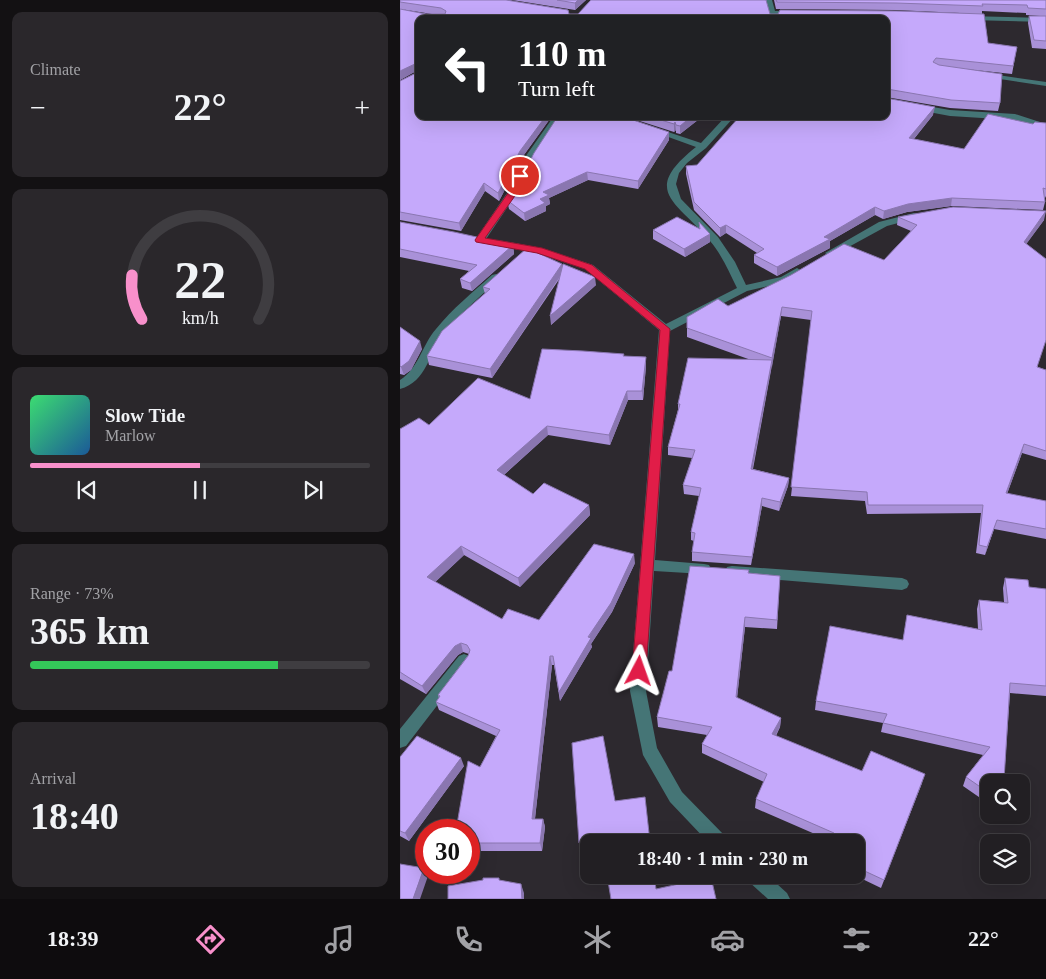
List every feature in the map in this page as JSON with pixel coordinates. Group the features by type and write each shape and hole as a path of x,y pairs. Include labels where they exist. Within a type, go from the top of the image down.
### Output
{"street":[{"path":"768,0 774,15"},
{"path":"783,15 801,13"},
{"path":"959,17 1046,20"},
{"path":"977,74 1046,84"},
{"path":"890,102 950,113 1015,117 1046,127"},
{"path":"555,120 528,160 512,193 475,239 528,249 589,267 665,329"},
{"path":"727,120 703,146 684,161 674,172 671,184 676,200 714,239 730,262 743,289"},
{"path":"648,129 703,146"},
{"path":"665,329 743,289 785,279 883,224 907,217 925,215"},
{"path":"515,260 528,249"},
{"path":"400,385 411,380 417,374 439,332 502,272"},
{"path":"665,329 638,691 648,750 676,797 711,834"},
{"path":"647,565 902,584"},
{"path":"400,741 464,660"},
{"path":"764,884 781,899"}],"building":[{"path":"400,0 506,0 568,10 569,14 578,14 591,0 766,0 770,14 778,14 780,10 984,14 988,43 1017,47 1013,66 936,58 933,62 939,65 1002,74 1000,103 951,100 890,90 890,15 415,15 415,64 400,71 400,9 426,14 445,14 446,11 441,8 400,2"},
{"path":"557,0 578,0 575,3"},
{"path":"776,0 1046,0 1046,9 1028,8 1027,5 982,4 983,6 777,2"},
{"path":"1029,16 1046,16 1046,41 1034,40"},
{"path":"415,74 415,120 543,120 520,151 498,193 484,183 459,223 400,212 400,81"},
{"path":"890,99 935,107 909,138 964,149 988,114 1033,124 1035,122 1046,123 1046,189 1043,188 1045,202 952,198 908,204 884,211 875,207 824,237 830,239 777,267 754,255 764,249 726,225 720,228 694,202 686,166 697,165 736,120 890,120"},
{"path":"555,120 633,120 669,132 638,181 587,172 543,192 549,195 540,199 545,203 524,213 507,200 517,186 534,153"},
{"path":"661,120 687,120 680,126 676,125 675,122 674,124"},
{"path":"953,207 1046,211 1024,242 1046,259 1046,340 1037,367 1046,370 1046,451 1024,444 1006,493 1046,501 1046,529 997,520 987,547 979,545 983,505 868,505 867,492 791,487 812,311 782,307 772,358 687,328 687,317 718,299 728,306 791,275 844,244 884,260 917,225 898,217"},
{"path":"677,217 700,229 699,222 710,234 684,249 653,230"},
{"path":"400,222 513,245 470,283 460,279 477,265 400,249"},
{"path":"527,248 562,264 490,369 427,356 442,331 490,289 483,287"},
{"path":"563,264 595,277 550,316"},
{"path":"400,327 420,341 409,361 401,367 400,366"},
{"path":"542,349 646,357 642,391 627,391 609,435 547,426 497,470 533,494 544,483 589,505 518,578 461,546 427,577 502,619 508,609 539,620 594,544 634,554 611,603 588,637 591,638 559,692 553,656 550,656 532,819 543,819 540,843 480,843 480,819 458,819 468,761 480,767 500,730 436,702 440,696 438,695 468,656 470,650 467,645 461,643 455,646 422,686 400,672 400,429 419,418 429,425 478,378 530,399"},
{"path":"688,358 772,360 751,469 789,478 780,502 762,498 752,557 692,552 695,533 691,532 701,488 683,485 695,450 668,447 680,404 678,404"},
{"path":"690,566 749,570 748,573 780,576 777,620 745,617 736,697 781,718 772,734 862,771 871,751 925,774 884,880 865,871 865,834 834,834 756,799 767,774 702,744 712,727 657,717 669,671 672,671"},
{"path":"1005,578 1028,580 1029,587 1046,589 1046,686 1010,683 1004,774 980,774 980,787 966,777 990,747 883,723 887,714 816,701 830,626 903,640 907,615 982,630 979,600 1008,603"},
{"path":"417,736 461,758 405,833 400,831 400,757"},
{"path":"603,736 615,801 645,797 649,834 580,834 579,843 572,743"},
{"path":"400,864 415,866 415,884 418,884 413,899 400,899"},
{"path":"483,878 499,878 499,880 521,884 522,899 448,899 448,886 480,884 480,881 483,880"},
{"path":"608,884 655,884 656,889 679,884 713,884 716,899 611,899"}],"route":[{"path":"520,176 512,193 480,240 538,250 589,267 665,329 639,671"}]}
